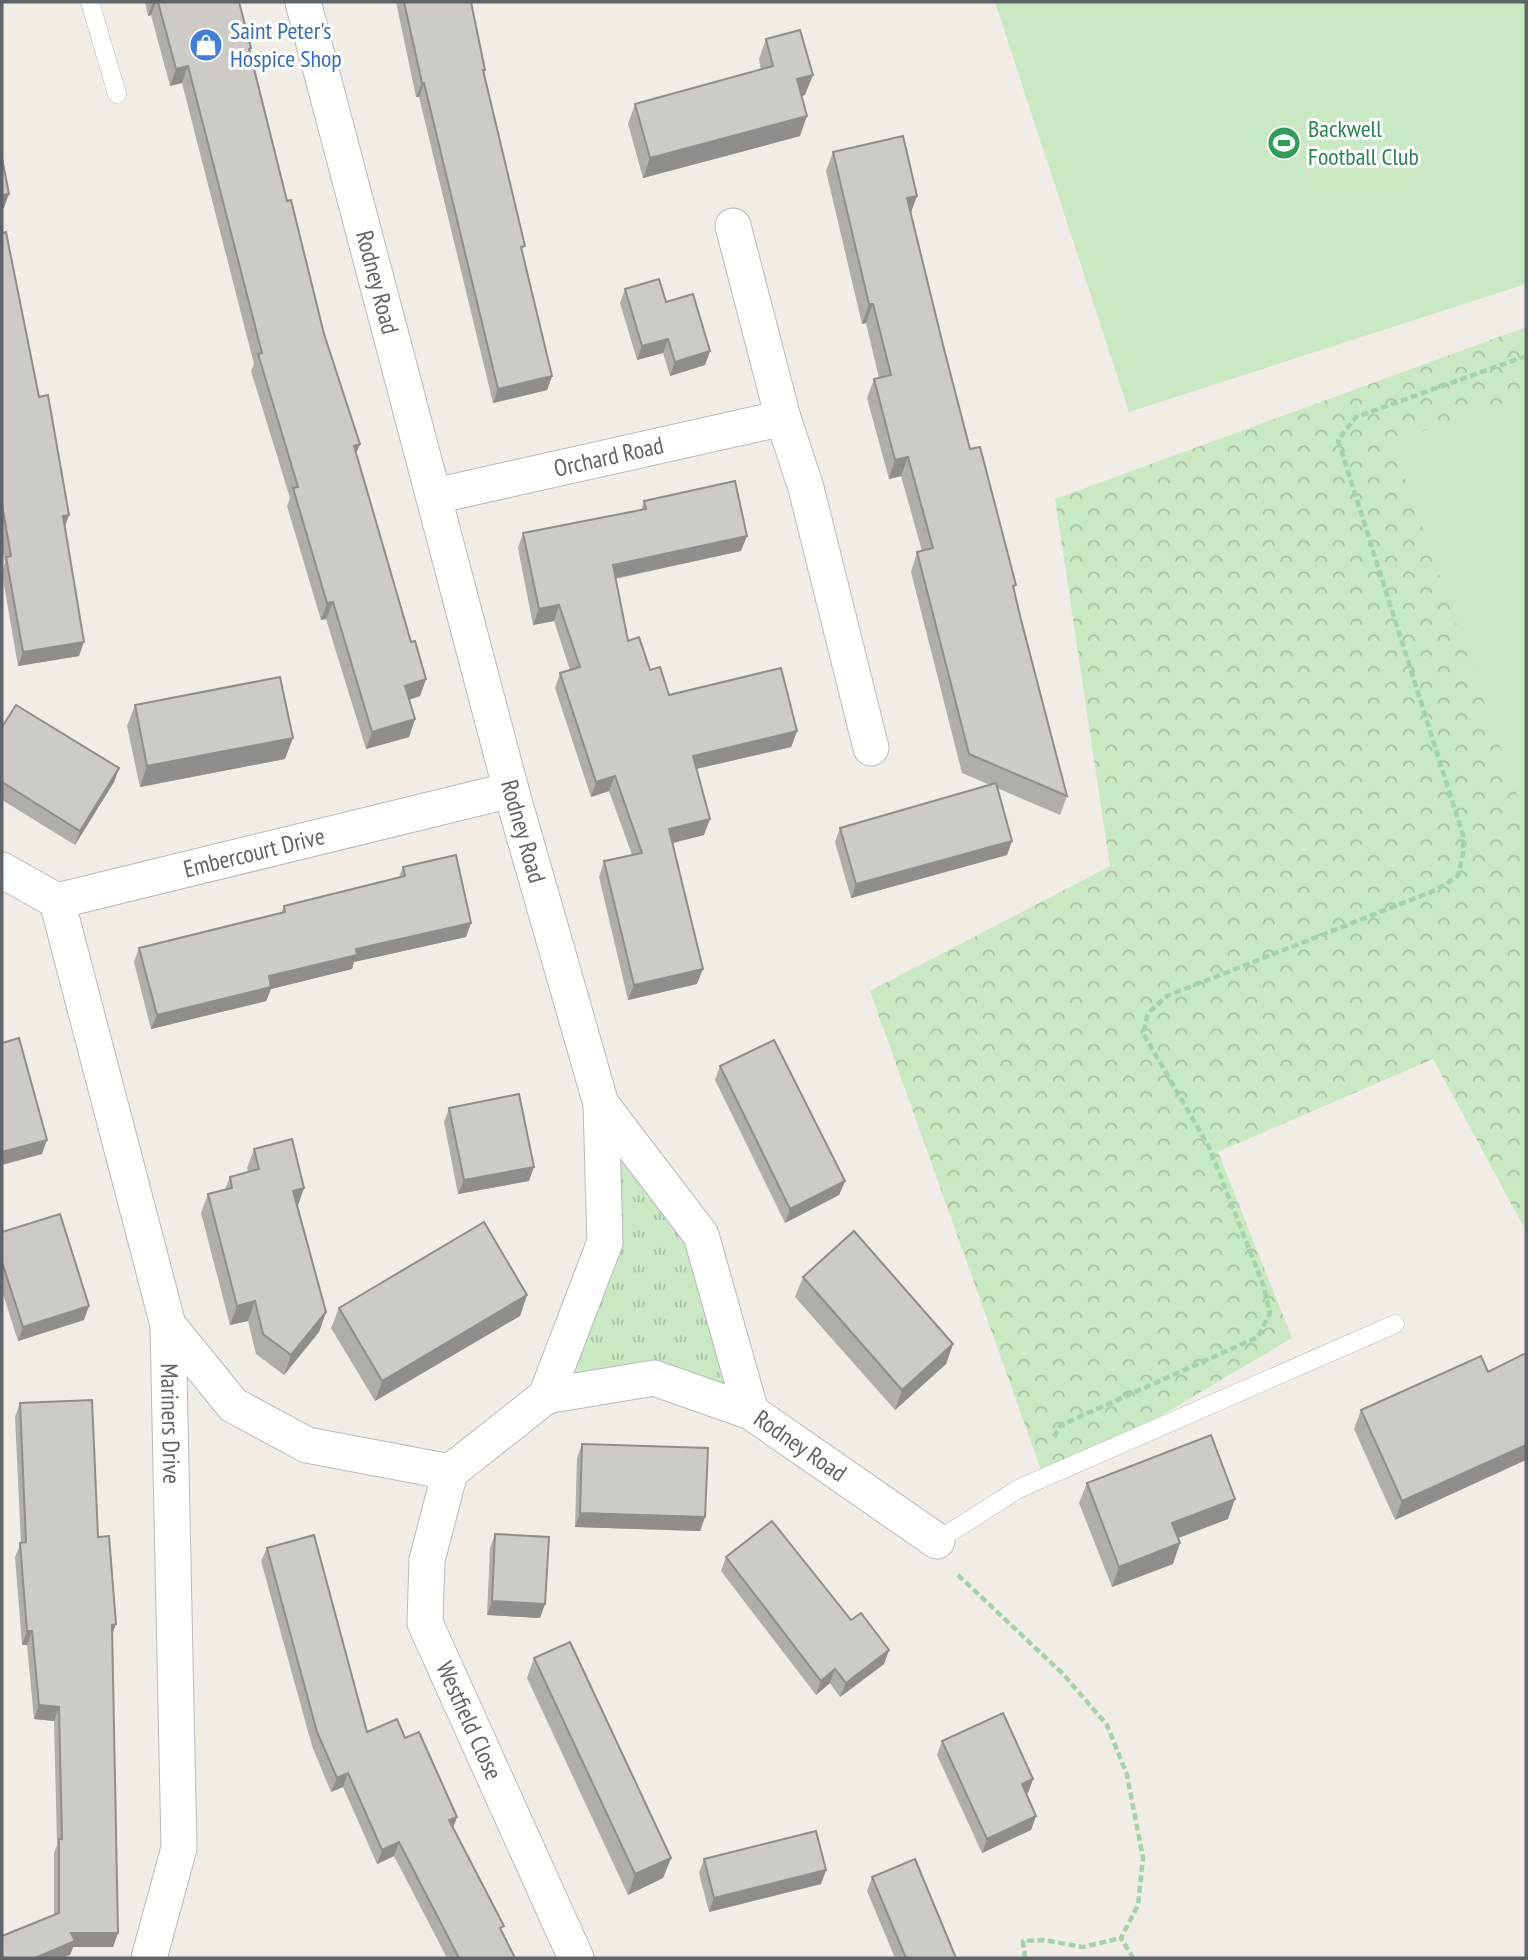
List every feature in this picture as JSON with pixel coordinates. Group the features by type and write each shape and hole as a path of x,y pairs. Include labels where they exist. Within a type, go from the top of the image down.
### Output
{"street":[{"name":"Rodney Road","path":"303,2 511,790 601,1104 701,1235 751,1412 937,1541"},
{"path":"733,226 783,418 806,488 871,748"},
{"name":"Orchard Road","path":"435,496 783,418"},
{"name":"Embercourt Drive","path":"57,901 511,790"},
{"path":"2,870 57,901"},
{"name":"Mariners Drive","path":"57,901 168,1325 179,1848 149,1958"},
{"path":"546,1396 605,1242 601,1104"},
{"path":"168,1325 233,1405 307,1446 450,1472 546,1396 654,1378 751,1412"},
{"name":"Westfield Close","path":"450,1472 427,1560 425,1623 576,1958"}],"lane":[{"path":"90,2 117,94"},
{"path":"937,1541 1018,1489 1395,1324"}],"path":[{"path":"1056,1472 1047,1447 1061,1425 1258,1337 1270,1313 1265,1287 1209,1147 1143,1033 1148,1013 1167,996 1436,890 1458,876 1463,854 1462,835 1338,440 1356,417 1526,356"},
{"path":"937,1541 948,1566 1063,1674 1107,1725 1127,1775 1143,1858 1138,1905 1121,1938 1083,1947 1043,1940 1023,1941 1026,1958"},
{"path":"1121,1938 1133,1958"}],"green space":[{"name":"Backwell Football Club","path":"995,2 1526,2 1526,284 1129,412"},
{"path":"1526,327 1526,1231 1433,1059 1218,1152 1292,1338 1046,1484 870,991 1110,866 1055,499"},
{"path":"1526,395 1526,820 1392,442"},
{"path":"601,1105 700,1235 750,1411 654,1378 547,1395 606,1242"}],"building":[{"path":"158,2 239,2 287,201 291,200 324,334 360,444 354,446 411,642 415,641 426,679 405,686 415,719 372,732 333,602 327,603 293,488 298,487 258,354 262,353 188,66 176,69"},
{"path":"404,2 471,2 483,70 525,246 521,247 552,376 498,389"},
{"path":"800,30 813,75 797,79 807,116 650,158 635,104 773,66 766,39"},
{"path":"903,136 917,196 907,198 944,349 970,449 980,447 1067,796 969,754 917,552 933,548 908,457 895,460 874,379 891,375 873,304 869,304 833,152"},
{"path":"2,158 9,194 2,195"},
{"path":"6,232 39,397 48,395 69,515 63,516 84,642 23,652 6,557 11,556 2,505 2,233"},
{"path":"659,279 666,302 693,294 710,351 675,362 668,339 642,346 625,289"},
{"path":"735,481 747,536 613,565 628,641 639,637 650,670 660,667 669,695 781,668 797,731 693,756 710,819 669,829 703,969 634,985 604,861 642,853 615,776 596,782 560,673 580,667 559,605 539,609 523,533 646,509 644,501"},
{"path":"280,677 293,738 147,766 135,705"},
{"path":"16,705 119,768 80,831 2,782 2,727"},
{"path":"996,783 1012,841 856,884 840,828"},
{"path":"456,855 471,923 356,949 357,955 269,976 271,987 157,1015 139,948 285,912 284,906 405,876 403,867"},
{"path":"19,1038 47,1140 2,1152 2,1043"},
{"path":"774,1040 845,1181 790,1209 720,1066"},
{"path":"519,1094 534,1167 464,1180 449,1108"},
{"path":"292,1139 304,1188 293,1191 326,1312 291,1355 263,1334 255,1301 237,1306 208,1194 232,1188 230,1177 259,1169 254,1149"},
{"path":"60,1214 89,1306 23,1327 2,1262 2,1232"},
{"path":"484,1222 527,1295 382,1381 339,1308"},
{"path":"854,1231 953,1344 902,1390 803,1277"},
{"path":"1526,1353 1526,1445 1402,1501 1361,1410 1481,1356 1488,1372"},
{"path":"92,1400 98,1537 109,1536 116,1624 112,1625 118,1933 71,1933 75,1941 35,1958 2,1958 2,1936 59,1913 59,1839 62,1839 59,1707 39,1705 32,1631 27,1631 20,1543 26,1542 20,1403"},
{"path":"1211,1435 1235,1499 1172,1523 1180,1543 1119,1567 1087,1483"},
{"path":"582,1444 708,1448 705,1517 580,1513"},
{"path":"772,1521 851,1620 861,1613 889,1650 846,1683 835,1669 821,1681 726,1557"},
{"path":"495,1534 549,1537 545,1604 492,1601"},
{"path":"314,1535 367,1732 397,1719 405,1738 419,1732 457,1817 449,1820 504,1926 500,1928 515,1958 459,1958 399,1842 382,1850 348,1773 337,1778 317,1732 267,1548"},
{"path":"570,1642 671,1858 635,1874 534,1658"},
{"path":"1003,1713 1033,1779 1022,1784 1036,1816 987,1839 942,1741"},
{"path":"816,1831 826,1870 714,1898 704,1859"},
{"path":"915,1859 956,1958 906,1958 872,1877"}],"place":[{"name":"Saint Peter's Hospice Shop","path":"206,45"},
{"name":"Backwell Football Club","path":"1284,143"}]}
